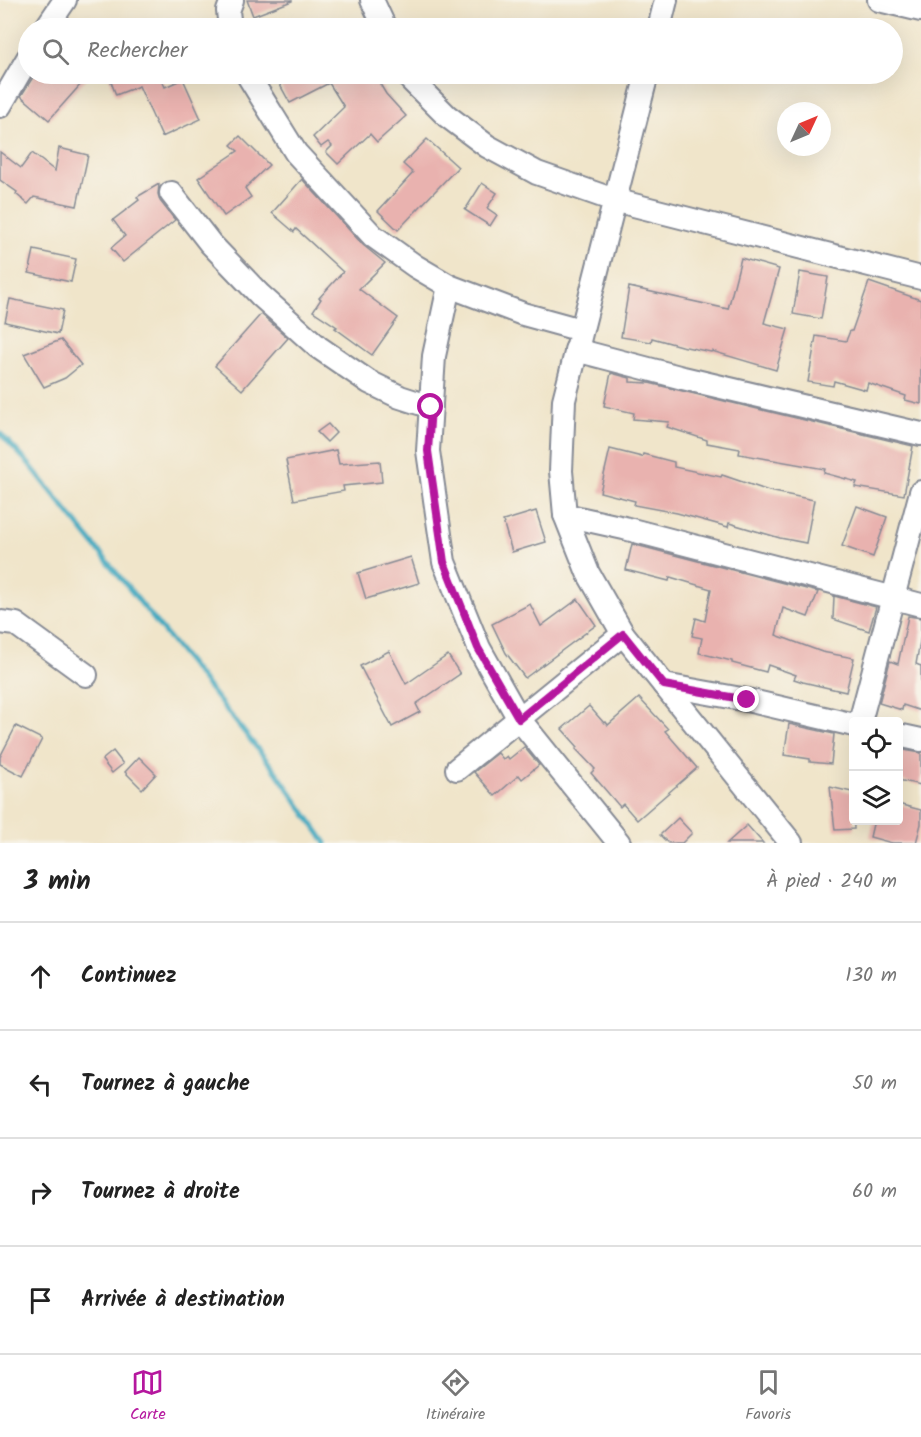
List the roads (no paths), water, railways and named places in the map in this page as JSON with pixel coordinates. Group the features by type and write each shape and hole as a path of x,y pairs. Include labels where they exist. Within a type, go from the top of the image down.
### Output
{"street":[{"path":"53,18 65,0"},
{"path":"229,18 228,11 232,0"},
{"path":"372,0 380,18"},
{"path":"662,18 666,0"},
{"path":"879,0 921,10"},
{"path":"0,106 18,75"},
{"path":"253,84 296,153 373,236 415,266 449,286 523,314 579,340 683,378 921,434"},
{"path":"415,84 447,116 487,146 537,173 614,200 921,278"},
{"path":"644,84 564,400 561,471 565,515 588,573 623,634 791,843"},
{"path":"171,193 210,243 260,295 318,346 369,382 400,397 431,407"},
{"path":"449,286 434,356 428,451 444,562 478,648 519,719 619,843"},
{"path":"861,717 921,492"},
{"path":"565,515 624,528 921,605"},
{"path":"0,622 16,624 86,675"},
{"path":"457,769 623,634"},
{"path":"664,685 747,700 849,724"},
{"path":"903,736 921,741"}],"waterway":[{"path":"0,433 30,465 277,773 326,843"}]}
